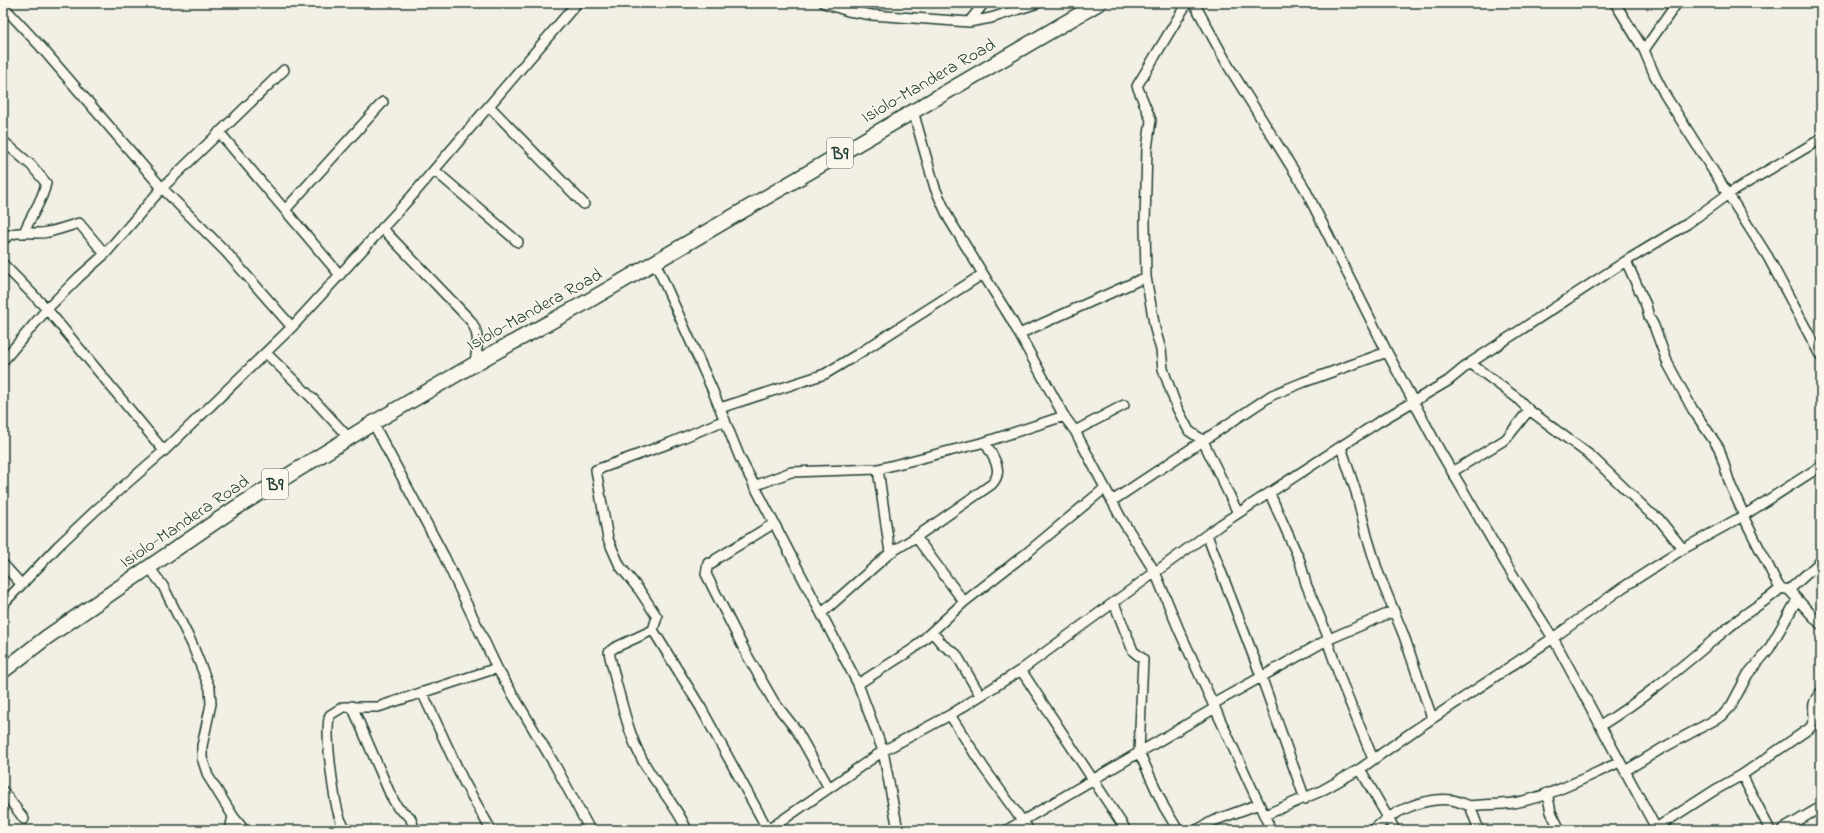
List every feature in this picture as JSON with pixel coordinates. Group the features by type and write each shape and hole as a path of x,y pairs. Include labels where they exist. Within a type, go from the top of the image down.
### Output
{"highway":[{"name":"Isiolo-Mandera Road","path":"3,671 47,637 234,509 373,423 475,363 583,304 1099,3"}],"street":[{"path":"3,604 20,584 96,510 164,451 292,327 434,170 577,3"},
{"path":"824,3 848,11 872,15 970,22 991,18 1038,3"},
{"path":"970,22 984,3"},
{"path":"1187,3 1137,86 1151,120 1147,149 1145,222 1146,277 1163,369 1173,399 1189,431 1203,441 1238,513"},
{"path":"1194,3 1229,67 1304,187 1413,401 1452,472 1467,495 1506,564 1553,638 1656,829 1715,790 1742,775 1810,728 1814,722 1814,699 1821,692"},
{"path":"1615,3 1644,50 1665,95 1768,257 1821,357"},
{"path":"1644,50 1677,3"},
{"path":"3,6 42,47 162,188 226,252 292,327"},
{"path":"3,360 47,309 79,277 105,254 162,188 284,70"},
{"path":"286,210 383,102"},
{"path":"489,106 584,204"},
{"path":"913,111 941,203 948,219 1019,334 1112,501 1155,572 1179,630 1271,830"},
{"path":"219,132 340,274"},
{"path":"653,630 701,708 768,830 883,751 950,715 1021,670 1238,513 1270,494 1413,401 1448,381 1470,363 1626,261 1687,224 1728,194 1821,139"},
{"path":"3,141 31,165 46,183 45,193 34,211 24,233"},
{"path":"434,170 518,242"},
{"path":"3,240 10,234 47,232 79,223 105,254"},
{"path":"382,228 476,328 478,340 475,363"},
{"path":"1626,261 1646,305 1668,364 1701,422 1719,448 1730,484 1772,575 1821,625"},
{"path":"655,262 720,408 740,458 773,524 822,613 858,684 883,751 898,830"},
{"path":"3,264 47,309 164,451"},
{"path":"720,408 825,374 983,274"},
{"path":"1019,334 1146,277"},
{"path":"1112,501 1272,395 1387,352"},
{"path":"266,353 319,405 349,438"},
{"path":"1470,363 1517,398 1529,410 1605,468 1649,512 1659,518 1683,549"},
{"path":"1074,431 1124,405"},
{"path":"1452,472 1506,439 1529,410"},
{"path":"754,486 791,472 878,469 985,442 1064,416"},
{"path":"687,830 682,817 652,776 639,754 622,702 610,656 609,652 612,649 653,630 657,617 640,591 620,566 608,539 596,470 670,444 725,420"},
{"path":"373,423 444,556 497,668 556,767 590,830"},
{"path":"822,613 890,552 916,537 986,489 996,480 998,467 985,442"},
{"path":"1341,447 1356,492 1378,572 1404,636 1432,718"},
{"path":"1265,815 1304,799 1360,769 1432,718 1553,638 1622,588 1683,549 1744,516 1821,466"},
{"path":"878,469 890,552"},
{"path":"858,684 902,657 932,632 964,602 1034,548 1105,488"},
{"path":"1270,494 1298,555 1306,584 1328,640 1342,683 1373,759"},
{"path":"773,524 716,559 712,564 708,563 706,574 747,655 774,702 797,731 828,788"},
{"path":"1207,535 1261,676 1304,799"},
{"path":"916,537 964,602"},
{"path":"1600,726 1649,693 1747,613 1785,589 1821,561"},
{"path":"3,564 20,584"},
{"path":"149,567 163,586 192,644 210,689 211,704 202,746 202,758 208,776 233,816 244,830"},
{"path":"1625,772 1661,749 1722,716 1731,706 1748,674 1769,649 1797,600"},
{"path":"1114,604 1133,651 1143,659 1139,752 1164,807 1178,830"},
{"path":"1007,830 1093,780 1261,676 1328,640 1394,611"},
{"path":"932,632 943,644 956,654 980,696"},
{"path":"349,830 342,823 334,795 328,720 330,715 337,710 352,706 378,707 497,668"},
{"path":"1021,670 1126,830"},
{"path":"422,692 463,780 491,830"},
{"path":"352,706 390,796 398,808 410,816 414,830"},
{"path":"950,715 984,768 1029,830"},
{"path":"1373,830 1388,818 1414,805 1434,800 1457,801 1470,806 1513,803 1547,793 1620,762"},
{"path":"1360,769 1395,830"},
{"path":"1742,775 1770,830"},
{"path":"3,791 24,819"},
{"path":"1547,793 1551,812 1560,830"},
{"path":"1197,830 1213,821 1259,804"},
{"path":"1470,806 1479,830"},
{"path":"1782,830 1790,827 1821,807"},
{"path":"230,830 233,816"}]}
